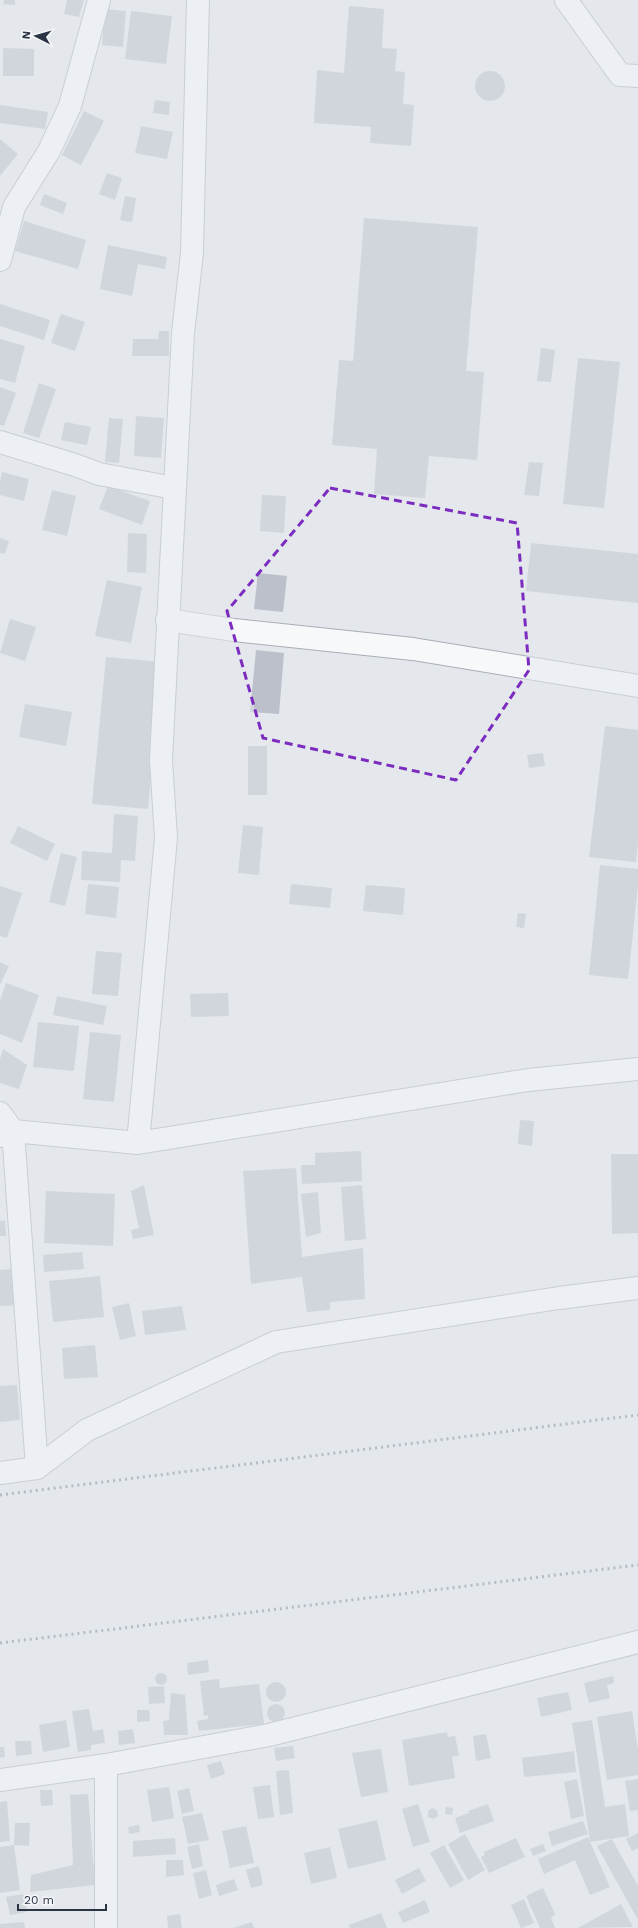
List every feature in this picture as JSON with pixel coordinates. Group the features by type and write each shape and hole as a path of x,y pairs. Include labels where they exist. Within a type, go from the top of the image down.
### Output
{"street":[{"path":"0,260 14,207 50,151 70,106 99,0"},
{"path":"138,1143 166,838 161,760 183,333 192,253 198,0"},
{"path":"566,0 620,75 638,76"},
{"path":"0,442 99,474 174,488"},
{"path":"168,620 234,630 413,649 638,686"},
{"path":"7,1134 138,1143 528,1080 638,1069"},
{"path":"0,1113 7,1134 37,1468"},
{"path":"0,1473 37,1468 87,1430 276,1342 559,1298 638,1288"},
{"path":"0,1780 106,1765 269,1735 638,1642"},
{"path":"106,1765 106,1928"}],"highlighted area":[{"path":"330,488 517,523 529,670 456,780 263,738 227,611"}],"building":[{"path":"4,0 15,0 15,5 3,4"},
{"path":"67,0 84,0 79,17 64,14"},
{"path":"349,6 384,9 382,48 397,49 395,71 405,72 403,104 414,105 411,146 370,143 371,127 314,123 317,70 344,73"},
{"path":"105,9 126,11 123,47 102,45"},
{"path":"131,11 172,16 166,64 125,59"},
{"path":"3,48 34,49 34,76 3,76"},
{"path":"490,71 501,75 505,86 501,97 490,101 479,97 475,86 479,75"},
{"path":"155,100 170,102 169,115 153,113"},
{"path":"0,105 48,112 45,129 0,123"},
{"path":"84,111 104,121 81,165 62,155"},
{"path":"141,126 173,132 167,159 135,153"},
{"path":"0,139 18,154 0,176"},
{"path":"107,173 122,178 115,200 99,194"},
{"path":"44,194 67,203 63,214 40,205"},
{"path":"125,196 136,198 132,222 120,220"},
{"path":"364,218 478,227 466,371 484,372 477,460 429,456 425,498 374,494 377,449 332,445 339,360 353,361"},
{"path":"24,221 86,240 78,269 15,251"},
{"path":"108,245 167,257 165,269 138,264 132,296 100,289"},
{"path":"0,304 50,320 44,340 0,326"},
{"path":"61,314 85,322 75,351 51,343"},
{"path":"159,331 169,331 169,356 132,356 133,339 158,339"},
{"path":"0,339 25,346 15,383 0,379"},
{"path":"541,348 555,350 551,382 537,381"},
{"path":"578,358 620,362 604,508 563,504"},
{"path":"39,383 56,389 39,438 23,433"},
{"path":"0,387 16,393 4,426 0,425"},
{"path":"136,416 164,418 161,458 134,456"},
{"path":"109,418 123,419 119,463 105,462"},
{"path":"65,422 91,427 87,445 61,440"},
{"path":"529,462 543,463 539,496 524,495"},
{"path":"2,472 29,479 24,501 0,495 0,481"},
{"path":"108,486 150,501 142,525 99,509"},
{"path":"52,490 76,496 67,536 42,530"},
{"path":"262,495 286,496 284,533 260,531"},
{"path":"128,533 147,534 146,573 127,572"},
{"path":"0,538 9,541 5,554 0,553"},
{"path":"531,543 638,554 638,603 526,591"},
{"path":"258,573 287,576 283,612 254,609"},
{"path":"107,580 142,587 131,643 95,636"},
{"path":"10,619 36,627 25,661 0,653"},
{"path":"256,650 284,653 279,714 250,712"},
{"path":"106,657 162,662 148,809 92,804"},
{"path":"25,704 72,712 66,746 19,737"},
{"path":"605,726 638,730 638,842 636,862 589,857"},
{"path":"248,746 267,746 267,795 248,795"},
{"path":"543,753 545,766 529,768 527,755"},
{"path":"114,814 138,816 135,861 121,860 120,882 81,880 82,851 112,853"},
{"path":"243,825 263,827 259,875 238,873"},
{"path":"18,826 55,844 47,861 10,843"},
{"path":"61,853 77,857 65,906 49,902"},
{"path":"600,865 638,869 638,885 628,979 589,975"},
{"path":"88,884 119,887 116,918 85,914"},
{"path":"291,884 332,888 330,908 289,904"},
{"path":"366,885 405,888 403,915 363,911"},
{"path":"0,886 22,893 7,938 0,936"},
{"path":"518,913 526,914 524,928 516,927"},
{"path":"96,951 122,953 118,996 92,994"},
{"path":"0,962 9,966 0,985"},
{"path":"6,983 39,995 22,1043 0,1034 0,1000"},
{"path":"228,993 229,1016 191,1017 190,994"},
{"path":"57,996 107,1006 103,1025 53,1015"},
{"path":"38,1022 79,1026 74,1071 33,1067"},
{"path":"90,1032 121,1035 114,1102 83,1099"},
{"path":"3,1049 27,1065 19,1089 0,1083 0,1059"},
{"path":"520,1120 534,1121 532,1146 518,1144"},
{"path":"361,1151 362,1181 302,1184 301,1165 315,1165 315,1153"},
{"path":"611,1154 638,1154 638,1233 612,1234"},
{"path":"296,1168 302,1257 363,1248 365,1299 330,1302 330,1310 307,1312 302,1277 251,1284 243,1171"},
{"path":"144,1185 154,1235 133,1239 131,1230 139,1228 131,1191"},
{"path":"362,1185 366,1239 345,1241 341,1187"},
{"path":"46,1191 115,1194 113,1246 44,1243"},
{"path":"318,1192 321,1233 306,1237 301,1194"},
{"path":"5,1220 6,1236 0,1236 0,1221"},
{"path":"82,1252 84,1269 44,1272 43,1255"},
{"path":"22,1268 23,1305 0,1306 0,1270"},
{"path":"100,1276 104,1317 53,1322 49,1281"},
{"path":"129,1303 136,1336 120,1340 112,1307"},
{"path":"182,1306 186,1330 145,1335 142,1311"},
{"path":"95,1345 98,1377 64,1379 62,1348"},
{"path":"17,1385 20,1420 0,1422 0,1386"},
{"path":"208,1660 209,1672 188,1675 187,1663"},
{"path":"161,1673 165,1675 167,1679 165,1683 161,1685 157,1683 155,1679 157,1675"},
{"path":"613,1676 614,1683 607,1685 610,1698 589,1703 584,1683"},
{"path":"219,1679 220,1688 259,1684 264,1724 199,1731 197,1721 208,1719 208,1715 204,1716 200,1681"},
{"path":"272,1682 280,1682 286,1688 286,1696 280,1702 272,1702 266,1696 266,1688"},
{"path":"164,1686 165,1703 149,1704 148,1687"},
{"path":"568,1692 572,1710 541,1717 537,1698"},
{"path":"171,1693 185,1695 188,1735 164,1735 163,1721 169,1720"},
{"path":"276,1704 283,1706 285,1713 283,1720 276,1722 269,1720 267,1713 269,1706"},
{"path":"89,1709 93,1731 103,1729 105,1743 91,1745 91,1750 78,1752 72,1711"},
{"path":"137,1710 149,1710 150,1721 137,1722"},
{"path":"632,1711 638,1750 638,1775 607,1780 597,1717"},
{"path":"66,1720 70,1747 43,1752 39,1725"},
{"path":"592,1720 605,1807 625,1804 629,1836 590,1842 610,1887 590,1895 575,1860 544,1874 538,1859 588,1837 590,1841 572,1723"},
{"path":"133,1729 135,1743 119,1745 118,1731"},
{"path":"447,1732 448,1737 455,1736 459,1755 452,1757 455,1778 409,1786 402,1740"},
{"path":"486,1734 491,1758 476,1761 473,1736"},
{"path":"15,1741 31,1741 32,1754 16,1756"},
{"path":"293,1746 295,1758 276,1761 274,1748"},
{"path":"0,1747 4,1747 5,1757 0,1758"},
{"path":"381,1749 388,1792 361,1797 352,1753"},
{"path":"574,1751 576,1772 524,1777 522,1758"},
{"path":"221,1761 225,1774 211,1779 207,1765"},
{"path":"289,1770 293,1813 280,1815 276,1771"},
{"path":"577,1779 584,1816 571,1819 564,1782"},
{"path":"638,1779 638,1810 630,1811 625,1781"},
{"path":"270,1785 274,1817 258,1819 253,1787"},
{"path":"169,1787 174,1818 152,1822 147,1790"},
{"path":"189,1788 194,1811 182,1814 177,1791"},
{"path":"40,1790 52,1790 53,1805 41,1806"},
{"path":"88,1794 95,1885 30,1892 31,1875 73,1865 70,1795"},
{"path":"7,1801 10,1841 0,1842 0,1802"},
{"path":"418,1804 430,1842 413,1847 402,1809"},
{"path":"488,1804 494,1821 460,1833 455,1818 469,1813 468,1811"},
{"path":"446,1807 453,1808 452,1815 445,1814"},
{"path":"432,1808 437,1810 438,1816 434,1819 428,1817 428,1811"},
{"path":"202,1813 209,1840 188,1844 182,1817"},
{"path":"377,1820 386,1860 348,1869 338,1829"},
{"path":"583,1821 588,1834 552,1846 548,1832"},
{"path":"15,1823 30,1823 29,1846 14,1845"},
{"path":"139,1825 140,1832 129,1834 128,1827"},
{"path":"246,1826 254,1863 230,1868 222,1831"},
{"path":"638,1833 638,1848 632,1851 626,1839"},
{"path":"465,1834 485,1870 468,1880 448,1844"},
{"path":"175,1838 176,1854 133,1857 133,1841"},
{"path":"516,1838 525,1857 489,1873 481,1857 485,1855 484,1852"},
{"path":"612,1839 638,1886 638,1920 597,1846"},
{"path":"199,1844 203,1866 192,1869 187,1847"},
{"path":"543,1844 546,1851 533,1856 530,1849"},
{"path":"14,1845 20,1890 0,1893 0,1847"},
{"path":"444,1845 464,1880 450,1888 430,1853"},
{"path":"330,1847 337,1878 311,1884 304,1853"},
{"path":"166,1860 183,1860 184,1875 166,1877"},
{"path":"259,1866 263,1885 251,1888 246,1870"},
{"path":"419,1868 426,1881 402,1894 395,1880"},
{"path":"206,1870 212,1895 199,1899 193,1873"},
{"path":"234,1879 238,1890 219,1896 216,1885"},
{"path":"543,1888 555,1914 551,1918 555,1928 540,1928 526,1896"},
{"path":"23,1894 27,1912 10,1915 6,1897"},
{"path":"524,1899 534,1923 521,1928 511,1905"},
{"path":"425,1900 430,1912 403,1923 398,1912"},
{"path":"621,1904 633,1927 578,1928"},
{"path":"381,1913 387,1928 350,1928 349,1925"},
{"path":"180,1914 182,1928 168,1928 167,1916"},
{"path":"24,1922 25,1928 0,1928 0,1924"},
{"path":"252,1922 254,1928 233,1928"}],"railway":[{"path":"0,1495 638,1415"},
{"path":"0,1643 638,1565"}]}
